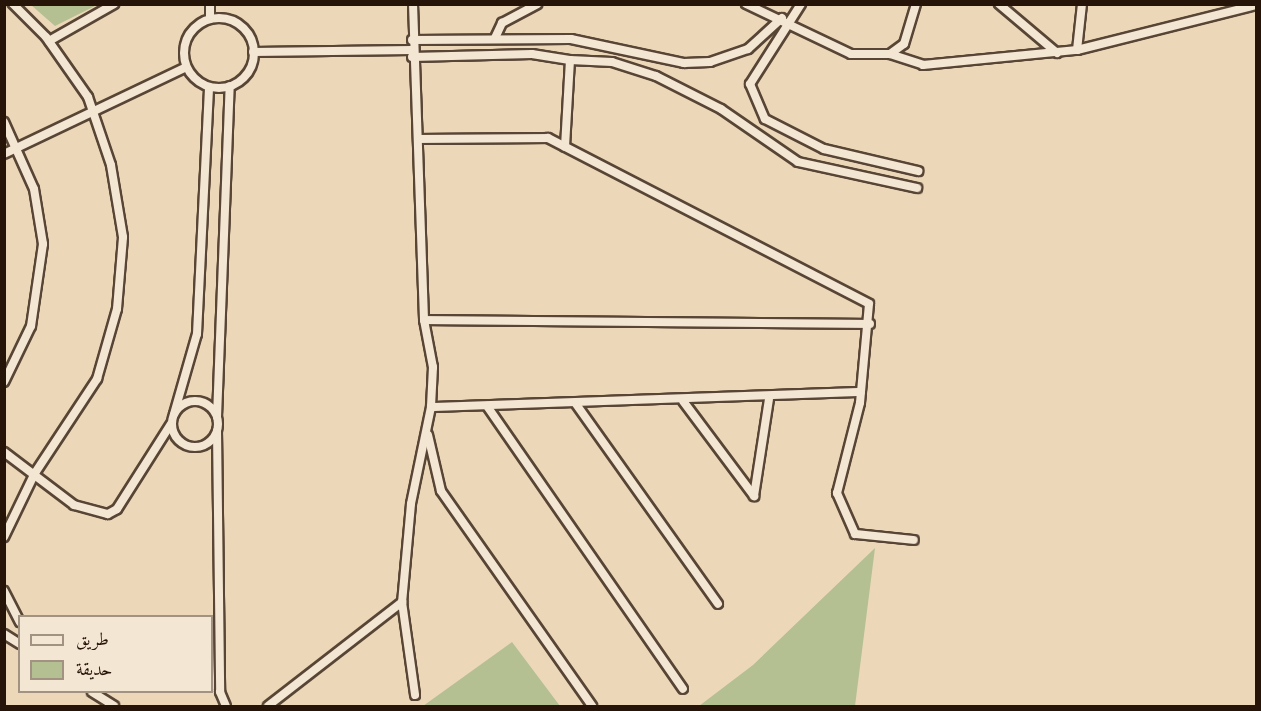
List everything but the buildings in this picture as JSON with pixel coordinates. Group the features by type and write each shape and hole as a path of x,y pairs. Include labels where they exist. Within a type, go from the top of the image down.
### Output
{"street":[{"path":"4,537 35,473 97,379 117,309 120,202 95,112 49,41 13,4"},
{"path":"49,41 114,4"},
{"path":"210,4 210,19"},
{"path":"413,4 412,54 420,139 424,320 433,367 427,432 411,504 402,602 415,695"},
{"path":"495,38 502,23 537,4"},
{"path":"746,4 793,23 850,54 890,54 923,65 1077,50 1257,4"},
{"path":"801,4 793,23 750,84 765,119 824,149 918,171"},
{"path":"890,54 904,44 916,4"},
{"path":"999,4 1057,53"},
{"path":"1077,50 1082,4"},
{"path":"412,40 571,39 684,63 710,62 748,49 782,18"},
{"path":"210,19 228,19 241,27 253,52 250,69 230,86 209,87 186,67 186,42 210,19"},
{"path":"253,52 532,54 570,60 612,62 656,76 721,109 798,162 917,188"},
{"path":"565,147 570,60"},
{"path":"4,154 186,67"},
{"path":"226,706 220,692 217,417 230,86"},
{"path":"4,452 35,473 74,506 108,513 117,509 171,424 197,334 209,87"},
{"path":"4,122 19,147 40,216 42,272 31,326 4,382"},
{"path":"420,139 548,138 869,304 870,324 861,392 837,493 855,534 863,538 914,540"},
{"path":"424,320 870,324"},
{"path":"431,407 769,399 861,392"},
{"path":"683,401 754,496 769,399"},
{"path":"174,414 192,401 207,405 217,417"},
{"path":"576,404 718,603"},
{"path":"487,406 683,689"},
{"path":"171,424 176,438 187,446 202,446 217,431"},
{"path":"427,432 441,492 592,706"},
{"path":"4,591 18,618"},
{"path":"268,706 402,602"},
{"path":"4,634 18,643"},
{"path":"94,693 114,706"}],"green space":[{"path":"31,5 97,5 55,26"},
{"path":"875,548 855,706 699,706 753,665"},
{"path":"512,642 560,706 423,706"}]}
